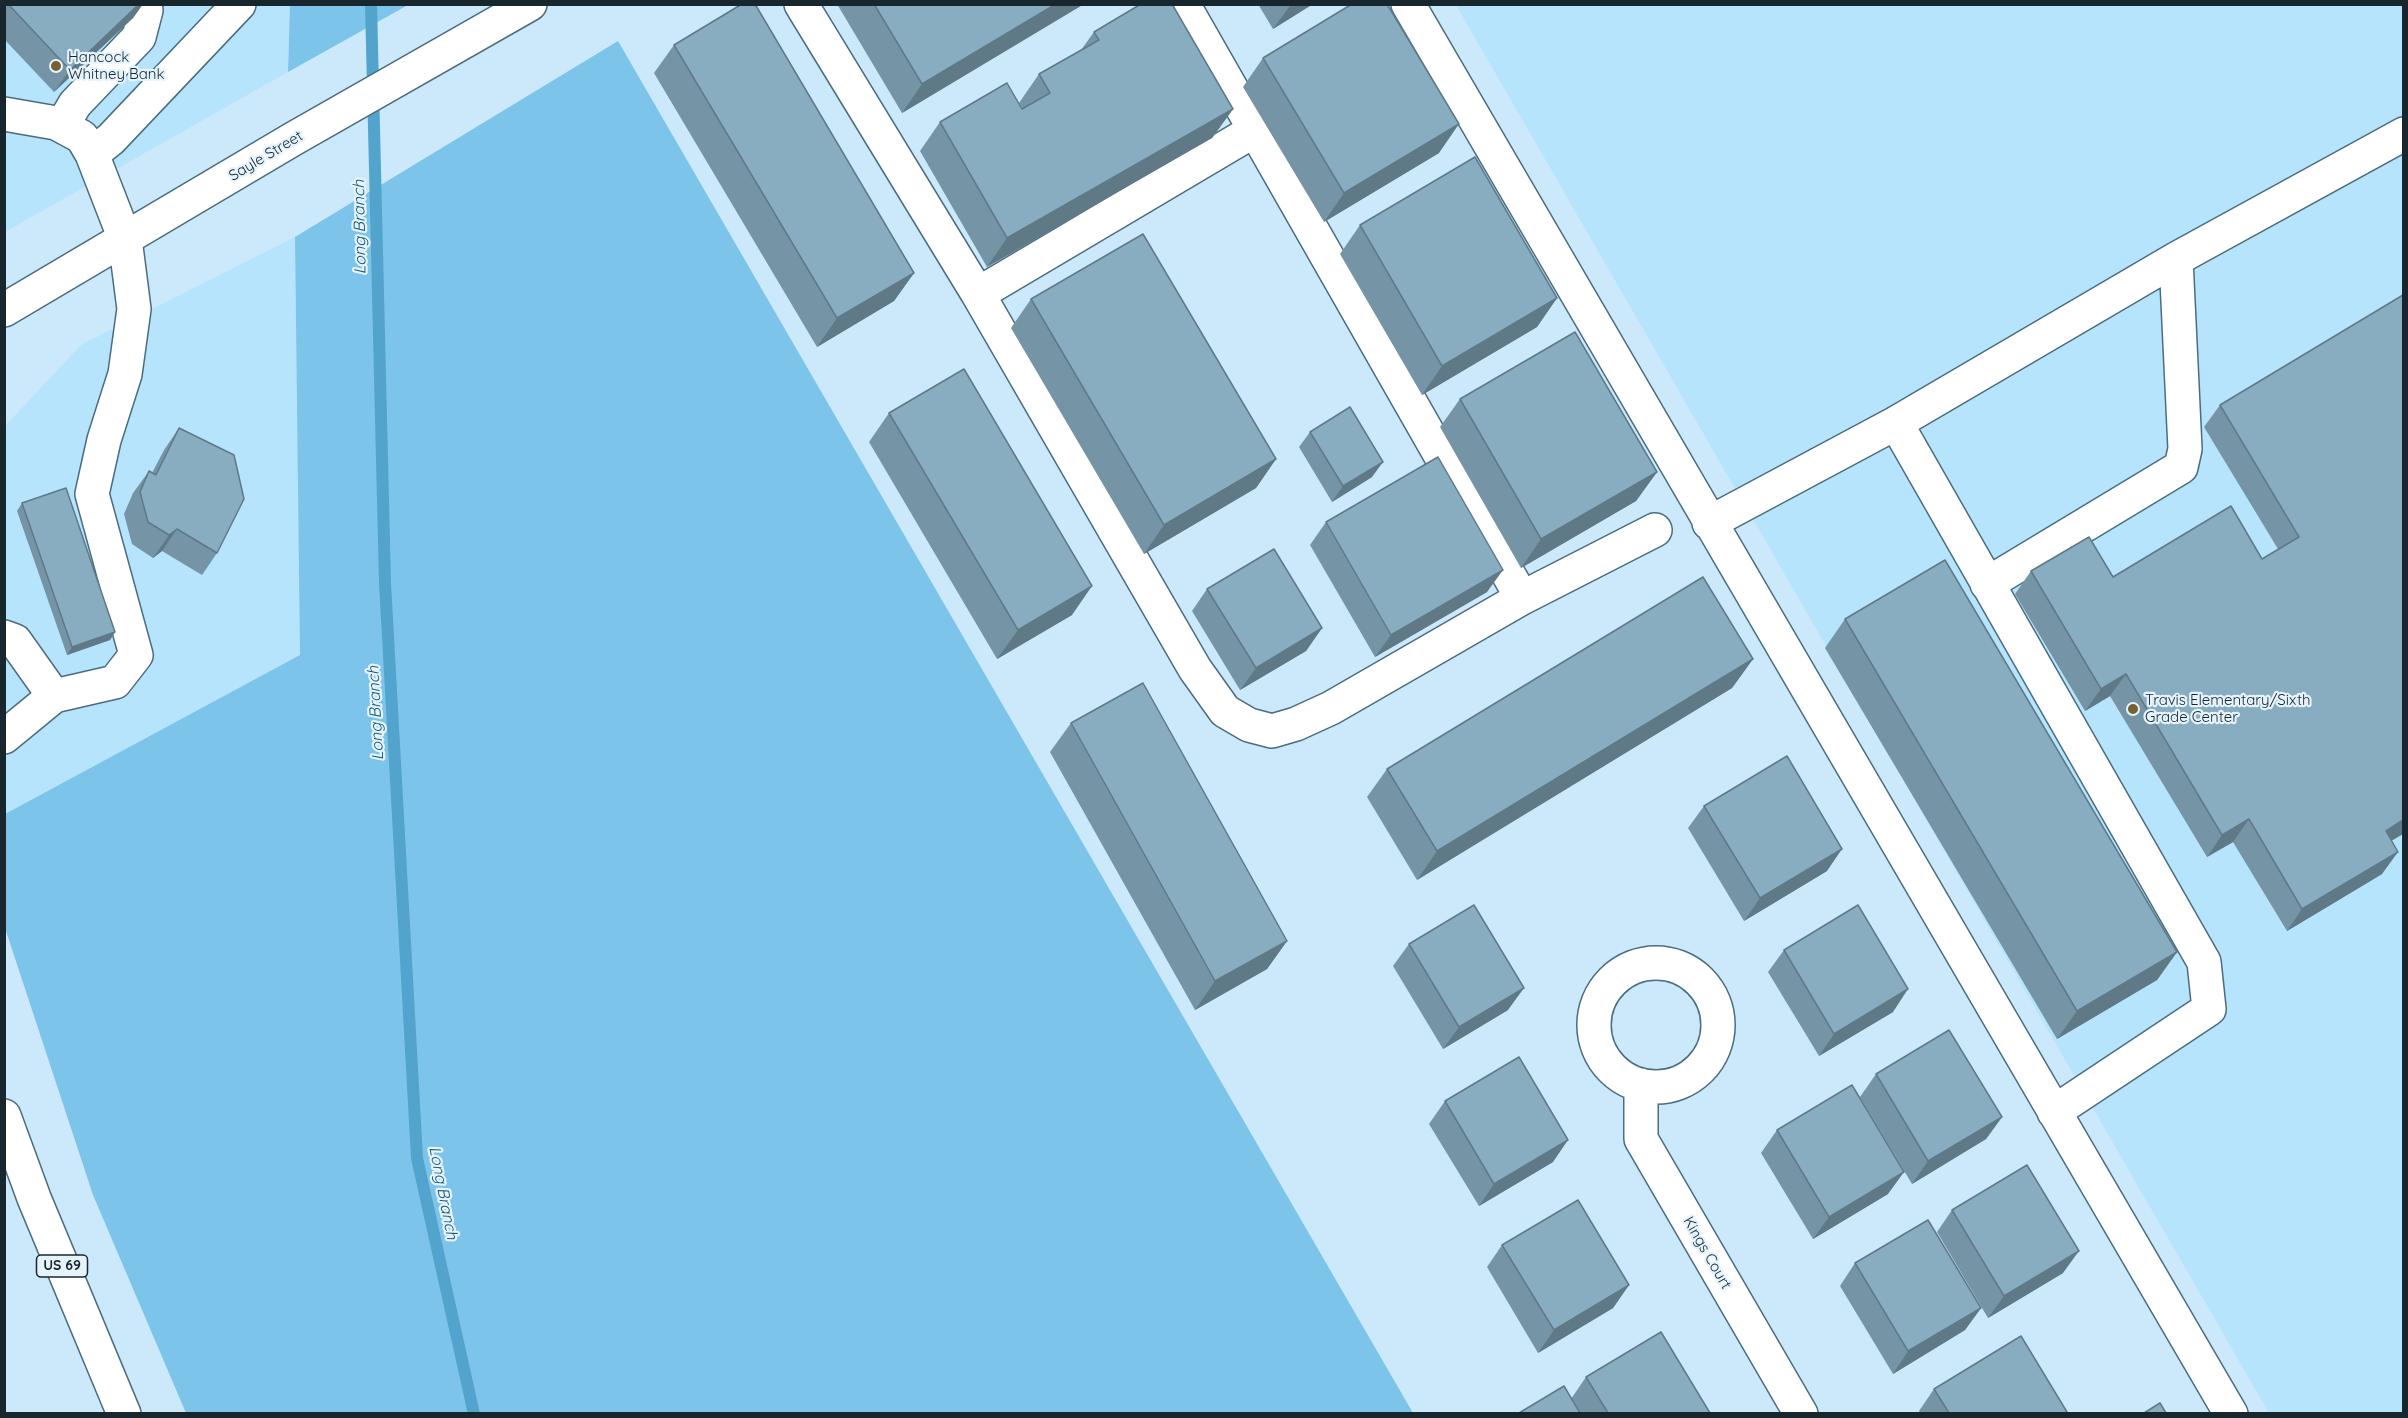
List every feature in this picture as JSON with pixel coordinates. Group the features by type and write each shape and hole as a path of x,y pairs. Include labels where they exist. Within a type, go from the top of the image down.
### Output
{"main road":[{"path":"62,126 75,104 140,37 146,10 144,4"},
{"path":"93,154 111,139 239,4"},
{"name":"Sayle Street","path":"4,310 293,139 530,4"},
{"path":"801,4 978,294 1195,669 1225,711 1249,725 1272,731 1296,724 1331,708 1522,598 1655,530"},
{"path":"1183,4 1522,598"},
{"path":"1408,4 1708,523 2230,1413"},
{"path":"4,114 56,123 82,137 93,154 125,239 134,309 125,374 104,440 92,494 136,655 115,682 54,696 4,737"},
{"path":"978,294 1255,130"},
{"path":"1708,523 1896,423 2176,259 2403,134"},
{"path":"1986,584 2181,467 2185,448 2176,259"},
{"path":"1896,423 2204,962 2209,1009 2054,1112"},
{"path":"4,637 15,641 54,696"},
{"name":"Kings Court","path":"1641,1085 1641,1139 1801,1413"},
{"name":"US 69","path":"4,1116 34,1198 124,1413"}],"shaded area":[{"path":"290,4 408,5 288,72"},
{"path":"5,5 290,5 288,72 5,232"},
{"name":"Travis Elementary/Sixth Grade Center","path":"1456,5 2403,5 2403,1413 2269,1413"},
{"path":"618,41 1413,1413 186,1413 93,1195 5,928 5,814 300,655 295,237"},
{"path":"295,237 301,655 5,814 4,427 81,345"}],"building":[{"name":"Hancock Whitney Bank","path":"8,4 139,4 70,70"},
{"path":"742,4 755,4 914,273 837,318 674,45"},
{"path":"874,4 1056,4 922,84"},
{"path":"1141,4 1172,4 1233,109 1007,238 940,122 1007,83 1022,109 1050,93 1039,74 1099,40 1094,32"},
{"path":"1352,4 1387,4 1459,124 1344,193 1263,58"},
{"path":"1475,157 1557,298 1442,366 1360,225"},
{"path":"1143,234 1276,459 1164,525 1031,299"},
{"path":"2403,295 2403,820 2386,831 2398,852 2302,909 2249,819 2222,835 2126,674 2101,689 2031,571 2089,537 2113,577 2231,506 2262,559 2299,537 2220,405"},
{"path":"1575,332 1657,472 1541,539 1460,399"},
{"path":"964,369 1092,586 1018,630 889,413"},
{"path":"1350,407 1383,462 1343,486 1310,432"},
{"path":"179,428 234,455 244,499 217,553 177,529 169,535 148,522 140,492 149,471 156,475"},
{"path":"1438,457 1503,570 1391,635 1326,522"},
{"path":"66,488 115,632 72,647 22,503"},
{"path":"1274,549 1322,628 1256,668 1207,589"},
{"path":"1945,560 2177,952 2077,1011 1845,619"},
{"path":"1703,577 1753,659 1437,851 1387,769"},
{"path":"1143,683 1287,941 1215,981 1071,723"},
{"path":"1787,756 1842,849 1760,898 1704,806"},
{"path":"1474,905 1524,988 1459,1027 1409,944"},
{"path":"1858,905 1908,989 1834,1034 1784,950"},
{"path":"1949,1030 2002,1117 1928,1161 1876,1074"},
{"path":"1519,1057 1568,1140 1494,1184 1445,1101"},
{"path":"1852,1085 1904,1172 1829,1217 1777,1130"},
{"path":"2027,1165 2079,1251 2004,1296 1952,1210"},
{"path":"1578,1200 1629,1285 1554,1330 1502,1245"},
{"path":"1928,1220 1981,1308 1908,1351 1855,1263"},
{"path":"1661,1332 1710,1413 1608,1413 1586,1377"},
{"path":"2021,1336 2067,1412 1949,1413 1934,1389"},
{"path":"1564,1386 1580,1413 1519,1413"},
{"path":"2160,1403 2166,1413 2144,1413"}],"waterway":[{"name":"Long Branch","path":"371,4 385,583 417,1158 474,1414"}],"place":[{"name":"Hancock Whitney Bank","path":"56,66"},
{"name":"Travis Elementary/Sixth Grade Center","path":"2133,709"}]}
